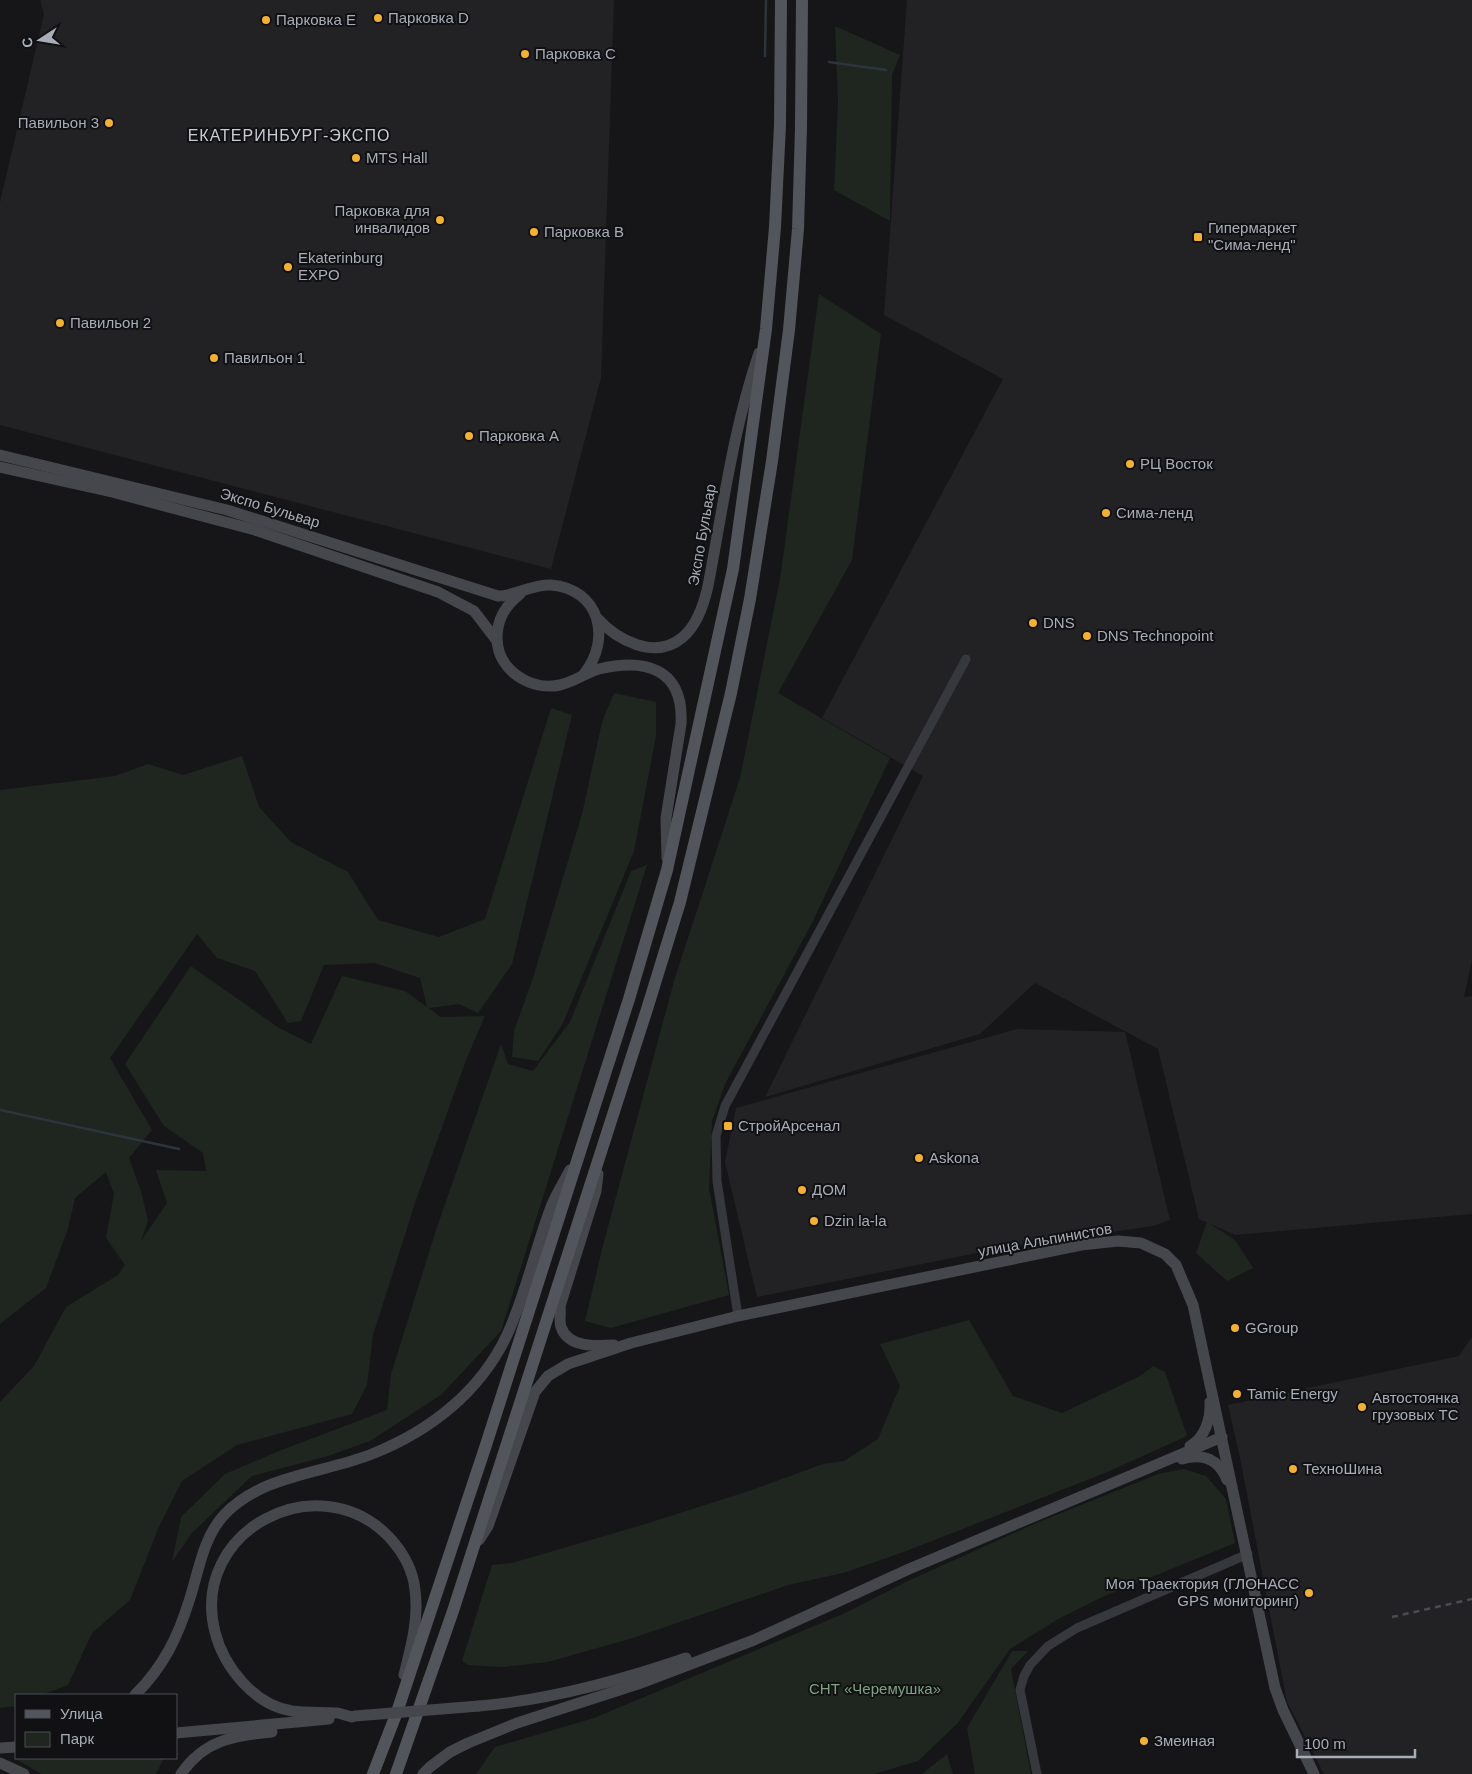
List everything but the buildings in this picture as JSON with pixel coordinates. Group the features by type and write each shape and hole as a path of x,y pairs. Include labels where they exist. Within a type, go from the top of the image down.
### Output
{"main road":[{"path":"774,0 780,40"},
{"path":"374,1774 397,1712 485,1448 629,999 667,870 733,570 764,338 774,227 780,125 781,0"},
{"path":"396,1774 453,1611 602,1152 680,902 729,703 750,599 772,461 790,321 798,229 802,0"},
{"path":"802,42 809,0"},
{"name":"Экспо Бульвар","path":"0,455 235,512 491,595 505,596 539,586 571,590 588,604 607,628 618,636 642,646 662,646 674,643 683,637 697,620 706,599 736,435 764,338"},
{"name":"Экспо Бульвар","path":"0,467 112,492 255,530 438,592 474,611 497,642 499,651 506,664 513,673 525,682 540,685 559,685 570,682 584,674 614,667 646,666 664,675 678,692 682,713 666,818 667,870"},
{"path":"497,642 498,626 504,610 528,589"},
{"path":"584,674 592,665 599,644 596,616"},
{"path":"602,1152 596,1191 560,1306 561,1326 567,1337 580,1344 601,1346 630,1343"},
{"path":"136,1694 150,1680 170,1650 190,1597 208,1540 216,1525 230,1510 246,1496 280,1480 345,1464 401,1442 427,1427 445,1413 478,1381 489,1367 507,1336 552,1205 578,1155"},
{"name":"улица Альпинистов","path":"630,1343 738,1316 1081,1245 1118,1241 1141,1243 1165,1254 1176,1265 1193,1305 1248,1554 1275,1688 1283,1710 1314,1774"},
{"path":"471,1554 488,1526 532,1399 541,1383 568,1364 630,1343"},
{"path":"1171,1458 1195,1444 1209,1419 1207,1370"},
{"path":"423,1774 450,1752 517,1722 638,1684 754,1640 909,1569 1222,1437"},
{"path":"1144,1470 1197,1456 1211,1459 1224,1473 1239,1512"},
{"path":"354,1717 338,1713 291,1711 273,1705 244,1684 233,1670 217,1641 212,1612 213,1596 216,1576 222,1561 244,1533 256,1523 290,1508 307,1506 339,1508 368,1519 394,1542 409,1567 416,1589 415,1632 401,1686 397,1712"},
{"path":"178,1733 518,1702 601,1684 684,1659 812,1613"},
{"path":"181,1774 196,1755 209,1746 238,1737 278,1732 312,1721"},
{"path":"0,1748 15,1747"},
{"path":"0,1763 24,1774"}],"street":[{"path":"738,1316 717,1181 716,1136 725,1106 966,659"},
{"path":"1037,1774 1020,1690 1030,1665 1048,1646 1077,1628 1248,1554"}],"shaded area":[{"path":"40,0 614,0 601,378 551,569 0,425 0,202 44,14"},
{"path":"907,0 1472,0 1472,960 1464,997 1472,996 1472,1214 1235,1235 1199,1219 1158,1049 1035,983 980,1034 765,1097 923,776 822,718 1003,379 884,315"},
{"path":"1017,1029 1125,1032 1170,1220 1153,1226 1007,1247 757,1297 725,1162 736,1108"},
{"path":"1472,1337 1472,1774 1324,1774 1287,1702 1228,1405 1459,1356"}],"green space":[{"path":"835,26 900,55 892,75 890,221 834,190 838,103"},
{"path":"819,294 881,334 852,560 778,693 890,758 812,923 725,1084 712,1121 709,1188 729,1295 611,1328 585,1321 602,1249 674,981 740,778 780,579"},
{"path":"614,693 656,702 656,736 634,851 563,1023 538,1061 512,1057 514,1031 532,981 582,814 602,722"},
{"path":"551,708 572,715 512,964 478,1013 459,1004 429,1008 440,1017 485,1016 466,1060 416,1200 373,1335 367,1385 352,1414 237,1445 182,1481 158,1529 130,1600 92,1633 68,1685 45,1694 15,1694 15,1706 0,1708 0,1402 34,1366 66,1307 118,1275 125,1265 106,1238 114,1194 106,1172 75,1198 68,1229 46,1288 0,1324 0,790 115,776 148,764 183,775 242,756 259,807 291,842 348,872 378,920 439,937 485,919","holes":["197,934 217,958 255,971 288,1023 301,1021 324,965 375,963 420,978 427,1007 405,991 342,976 311,1044 279,1028 191,966 125,1064 164,1126 203,1153 206,1171 156,1170 167,1203 141,1241 148,1221 141,1191 129,1158 152,1130 110,1058"]},
{"path":"647,865 501,1331 441,1395 370,1441 328,1456 252,1476 192,1533 172,1562 181,1517 225,1474 279,1451 387,1410 391,1374 437,1227 501,1044 508,1064 533,1071 570,1022 631,871"},
{"path":"1207,1222 1235,1240 1253,1268 1227,1281 1196,1253"},
{"path":"969,1320 1013,1396 1062,1413 1140,1376 1153,1366 1165,1372 1187,1436 1105,1473 904,1552 843,1573 788,1585 633,1638 548,1662 502,1667 468,1665 462,1661 492,1565 512,1563 642,1525 749,1491 823,1464 844,1461 878,1439 900,1386 880,1344"},
{"name":"СНТ «Черемушка»","path":"1184,1469 1206,1476 1226,1499 1235,1543 1100,1598 1060,1618 1010,1649 957,1724 918,1761 874,1774 476,1774 495,1747 594,1718 843,1614 910,1580 1034,1524 1158,1474"},
{"path":"1012,1651 1028,1651 1011,1669 1031,1774 975,1774 967,1728"},
{"path":"947,1754 953,1774 922,1774"},
{"path":"16,1759 164,1759 156,1774 41,1774"}],"waterway":[{"path":"765,56 766,0"},
{"path":"829,62 886,70"},
{"path":"0,1110 179,1149"}],"railway":[{"path":"1392,1617 1472,1599"}],"place":[{"name":"Парковка D","path":"378,18"},
{"name":"Парковка E","path":"266,20"},
{"name":"Парковка C","path":"525,54"},
{"name":"Павильон 3","path":"109,123"},
{"name":"MTS Hall","path":"356,158"},
{"name":"Парковка для инвалидов","path":"440,220"},
{"name":"Парковка B","path":"534,232"},
{"name":"Гипермаркет \"Сима-ленд\"","path":"1198,237"},
{"name":"Ekaterinburg EXPO","path":"288,267"},
{"name":"Павильон 2","path":"60,323"},
{"name":"Павильон 1","path":"214,358"},
{"name":"Парковка A","path":"469,436"},
{"name":"РЦ Восток","path":"1130,464"},
{"name":"Сима-ленд","path":"1106,513"},
{"name":"DNS","path":"1033,623"},
{"name":"DNS Technopoint","path":"1087,636"},
{"name":"СтройАрсенал","path":"728,1126"},
{"name":"Askona","path":"919,1158"},
{"name":"ДОМ","path":"802,1190"},
{"name":"Dzin la-la","path":"814,1221"},
{"name":"GGroup","path":"1235,1328"},
{"name":"Tamic Energy","path":"1237,1394"},
{"name":"Автостоянка грузовых ТС","path":"1362,1407"},
{"name":"ТехноШина","path":"1293,1469"},
{"name":"Моя Траектория (ГЛОНАСС GPS мониторинг)","path":"1309,1593"},
{"name":"Змеиная","path":"1144,1741"}],"district":[{"name":"ЕКАТЕРИНБУРГ-ЭКСПО","path":"289,135"}]}
